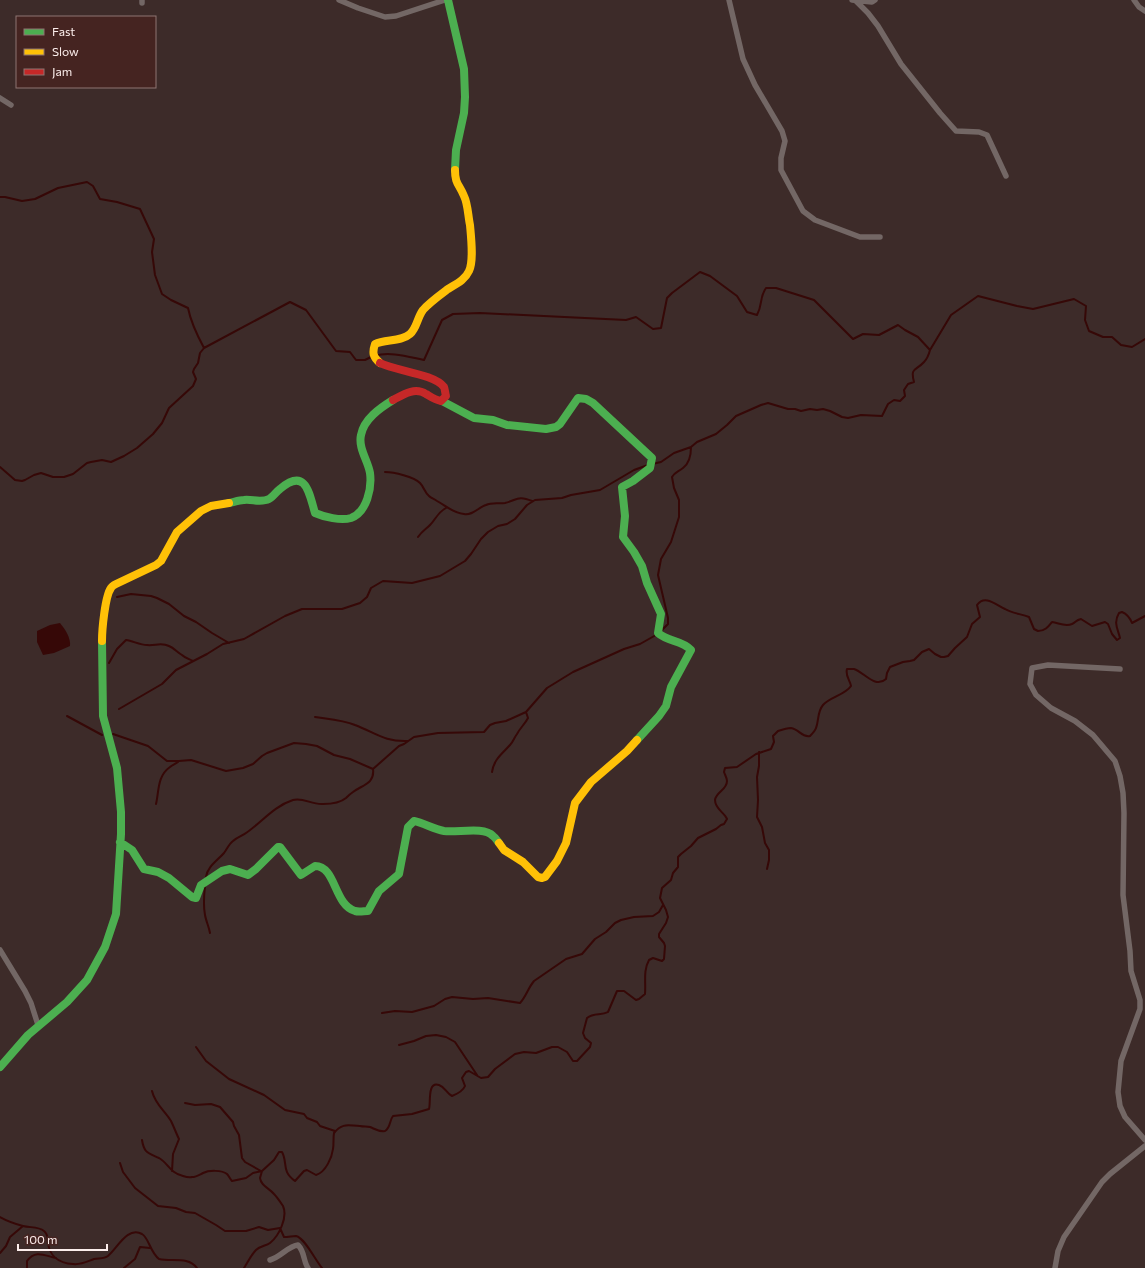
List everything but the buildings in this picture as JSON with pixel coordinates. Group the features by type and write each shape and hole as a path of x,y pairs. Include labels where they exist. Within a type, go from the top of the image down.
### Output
{"street":[{"path":"339,0 385,17 396,16 445,0"},
{"path":"442,401 445,399 447,393 443,386 437,381 382,365 376,360 373,352 375,344 381,341 398,339 411,334 423,310 448,289 462,280 469,271 471,255 468,213 464,196 455,179 456,150 466,97 464,69 448,0"},
{"path":"729,0 743,59 755,85 782,131 785,141 781,158 781,170 803,211 815,220 860,237 880,237"},
{"path":"854,0 872,2 874,0"},
{"path":"854,0 868,13 878,26 901,64 956,131 979,132 987,135 1006,176"},
{"path":"1134,0 1139,7 1145,11"},
{"path":"0,98 12,105"},
{"path":"0,1067 38,1025 73,997 98,963 116,914 121,812 117,768 104,723 102,694 102,632 107,601 112,588 116,584 156,565 161,561 177,532 201,511 220,504 244,500 262,501 270,499 279,489 291,481 300,481 306,484 315,513 327,518 340,518 346,520 353,517 367,502 369,491 369,467 360,440 365,424 384,406 412,392 425,392 437,401 442,401 474,418 493,420 515,426 545,429 556,427 566,417 574,401 578,398 586,399 604,412 652,458 650,468 622,488 621,491 625,516 623,537 640,563 661,614 658,633 664,638 685,645 691,650 671,687 666,706 659,716 627,751 591,782 575,803 566,843 545,877 538,877 523,862 504,850 493,835 489,833 473,830 455,832 443,831 414,821 408,827 399,874 378,892 368,911 364,912 353,911 346,906 327,872 322,868 318,866 314,867 300,875 280,847 278,847 248,875 230,869 217,874 201,885 196,898 192,897 169,878 158,872 144,869 131,848 120,842"},
{"path":"1120,669 1048,665 1032,668 1030,684 1036,695 1051,708 1075,721 1093,735 1115,761 1120,776 1124,813 1123,895 1131,971 1140,1000 1140,1009 1121,1061 1118,1092 1120,1106 1125,1117 1145,1140"},
{"path":"0,950 25,991 31,1003 38,1025"},
{"path":"1055,1268 1058,1251 1064,1237 1102,1182 1145,1146"},
{"path":"270,1260 279,1256 293,1246 298,1246 302,1251 304,1261 308,1268"}],"shaded area":[{"path":"60,623 69,637 70,646 54,653 43,655 37,642 37,631 50,625"}],"waterway":[{"path":"0,197 22,201 35,199 58,188 87,182 93,186 100,199 117,202 140,209 154,239 152,252 155,275 162,294 188,308 194,329 204,348 290,302 306,310 336,351 350,352 356,360 365,360 371,357"},
{"path":"375,356 393,354 424,360 442,320 453,314 480,313 626,320 636,317 653,329 661,328 667,298 700,272 710,276 737,296 747,312 757,315 760,308 762,295 766,288 776,288 814,300 853,339 863,334 879,335 898,325 918,337 930,350 951,315 978,296 1033,309 1074,299 1086,306 1085,320 1089,331 1103,337 1112,337 1121,345 1132,347 1145,339"},
{"path":"0,467 15,480 22,481 41,473 53,477 64,477 73,474 87,463 102,460 111,462 124,456 137,448 153,434 162,423 169,408 193,386 196,379 193,372 198,363 200,353 204,348"},
{"path":"652,464 661,462 674,453 691,447 697,442 716,434 736,416 768,403 801,411 823,409 848,418 861,415 882,416 888,404 894,400 900,401 905,396 904,390 908,384 914,382 913,371 925,361 930,350"},
{"path":"661,631 668,624 668,618 658,575 661,559 671,542 679,517 679,500 674,488 672,477 689,461 691,447"},
{"path":"119,709 162,684 176,670 223,644 244,639 285,616 302,609 342,609 360,603 367,597 371,588 383,581 412,583 440,576 465,561 488,532 515,519 527,505 535,500 562,498 600,490 634,470 648,465"},
{"path":"385,472 404,475 417,481 430,497 460,513 470,514 483,506 493,503 505,503 524,498 532,501"},
{"path":"418,537 446,508"},
{"path":"117,597 131,594 157,598 169,604 184,616 229,643"},
{"path":"244,1268 256,1250 273,1240 277,1236 282,1226 284,1215 283,1206 275,1195 262,1183 260,1178 262,1171 274,1160 279,1152 282,1152 284,1156 288,1174 295,1181 304,1171 307,1170 316,1175 326,1168 332,1152 334,1133 340,1127 346,1125 370,1127 379,1131 385,1131 388,1128 393,1116 412,1114 429,1109 430,1093 433,1086 441,1086 452,1096 464,1088 465,1086 462,1078 466,1072 469,1071 481,1078 488,1077 495,1069 515,1054 524,1052 536,1053 552,1047 558,1047 567,1052 573,1061 577,1061 590,1047 591,1043 585,1038 583,1033 587,1018 592,1015 608,1012 617,991 624,991 636,1000 645,994 645,972 649,960 653,958 662,961 664,959 665,946 659,937 659,934 668,917 660,898 662,888 671,880 673,873 678,867 678,857 698,838 724,824 727,819 715,803 717,795 727,784 724,772 725,768 737,767 756,754 771,749 774,742 773,736 778,731 791,728 805,736 810,736 816,729 823,705 829,700 845,692 851,686 847,676 847,669 854,669 874,681 882,682 886,679 890,667 914,660 922,652 929,649 941,657 948,656 967,637 972,624 980,617 977,605 983,600 991,601 1008,610 1029,617 1034,629 1038,631 1048,627 1052,622 1067,625 1081,619 1092,626 1105,622 1108,624 1112,634 1117,640 1120,638 1116,623 1119,613 1122,612 1125,614 1132,623 1145,616"},
{"path":"113,734 148,746 167,761 191,760 226,771 243,768 253,764 267,753 294,743 317,746 334,755 350,759 373,769 399,746 414,737 438,733 484,732 490,725 506,721 526,712 547,688 573,672 624,649 640,644 656,635"},
{"path":"109,663 117,649 126,640 144,645 166,645 193,661"},
{"path":"492,772 496,760 511,744 527,720 528,718 526,712"},
{"path":"67,716 102,735"},
{"path":"315,717 350,723 386,738 408,741"},
{"path":"759,752 757,777 757,817 762,827 765,843 769,850 767,869"},
{"path":"156,804 159,784 163,775 171,766 178,762"},
{"path":"206,877 208,870 236,838 252,829 280,806 297,799 319,804 341,801 367,784 372,778 373,769"},
{"path":"205,886 204,911 210,933"},
{"path":"382,1013 395,1011 412,1012 434,1006 445,999 452,997 473,999 488,998 520,1003 534,981 566,959 582,954 595,939 606,932 615,923 634,917 653,916 659,912 663,905"},
{"path":"399,1045 426,1036 436,1035 446,1037 455,1042 477,1075"},
{"path":"196,1047 206,1061 229,1079 264,1095 285,1110 304,1114 307,1118 317,1122 320,1126 335,1131"},
{"path":"152,1091 157,1103 171,1121 179,1139 173,1154 172,1171"},
{"path":"185,1103 195,1105 211,1104 220,1107 233,1122 239,1135 242,1158 245,1162 261,1171"},
{"path":"142,1140 144,1148 147,1152 162,1160 175,1173 186,1177 195,1177 209,1171 219,1171 227,1174 232,1181 246,1178 253,1173 262,1171"},
{"path":"120,1163 123,1172 135,1188 158,1206 176,1208 186,1212 195,1213 225,1231 246,1231 259,1227 268,1230 280,1228 284,1237 296,1236 303,1241 322,1268"},
{"path":"0,1217 26,1227 39,1228 44,1231 47,1234 50,1251 56,1258 63,1262 81,1264 94,1259 106,1257 123,1239 132,1233 137,1232 144,1236 159,1259 189,1262 197,1268"},
{"path":"0,1253 6,1246 10,1237 23,1226"},
{"path":"124,1268 135,1259 140,1247 150,1248"},
{"path":"27,1268 27,1261 34,1255 41,1254 56,1258"}],"traffic: fast":[{"path":"448,0 464,69 464,113 456,150 455,170"},
{"path":"442,401 474,418 493,420 507,425 546,429 556,427 560,424 578,398 586,399 593,403 652,458 650,468 633,481 622,487 625,516 623,537 642,566 647,583 661,614 658,633 666,638 683,644 691,650 671,687 666,706 637,740"},
{"path":"229,503 242,500 266,500 289,483 296,481 305,485 311,498 315,513 338,519 347,519 356,515 365,505 370,486 370,473 362,450 360,440 361,435 365,424 373,414 393,400"},
{"path":"0,1067 28,1035 67,1002 87,980 105,947 116,914 121,812 117,768 103,716 102,641"},
{"path":"120,842 132,850 144,869 158,872 169,878 192,897 196,898 201,885 222,871 230,869 248,875 278,847 280,847 301,875 315,866 322,868 327,872 343,901 348,907 355,911 368,911 379,891 399,874 408,827 414,821 444,831 483,831 489,833 499,843"}],"traffic: slow":[{"path":"380,363 374,355 375,344 406,337 410,334 425,307 463,279 471,267 472,255 470,225 465,199 457,181 455,170"},
{"path":"102,641 106,605 109,592 112,587 161,561 177,532 201,511 211,506 229,503"},
{"path":"499,843 504,850 523,862 538,877 545,877 557,861 566,843 575,803 591,782 627,751 637,740"}],"traffic: jam":[{"path":"380,363 432,379 444,387 446,396 441,401 422,392 414,391 393,400"}]}
